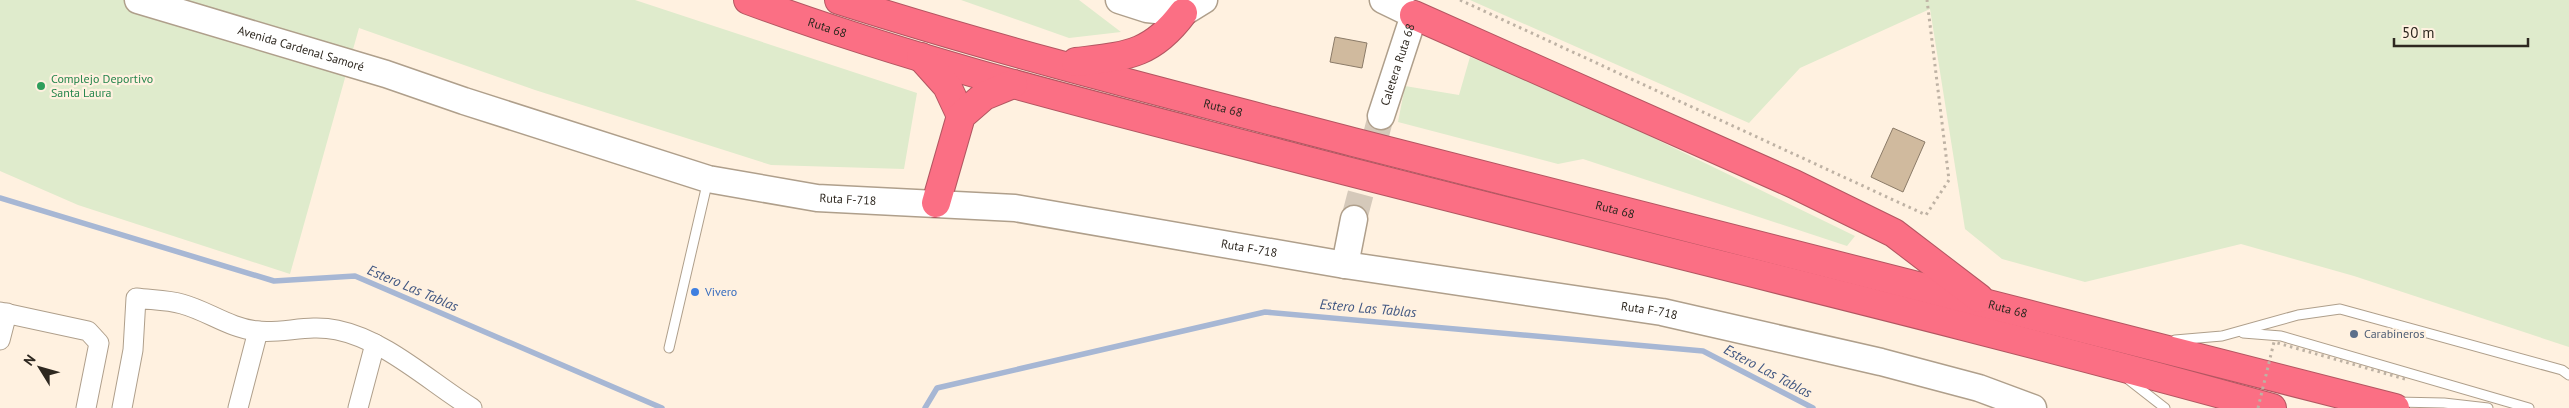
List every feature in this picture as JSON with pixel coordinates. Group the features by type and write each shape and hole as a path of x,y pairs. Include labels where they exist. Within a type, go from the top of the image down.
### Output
{"highway":[{"name":"Ruta 68","path":"748,0 863,39 1013,84 1539,220 2090,357 2272,408"},
{"name":"Ruta 68","path":"839,0 1060,64 1701,233 2118,336 2395,408"},
{"path":"1060,64 1103,60 1131,54 1156,41 1194,6"},
{"path":"1414,15 1794,184 1894,233 1988,305"},
{"path":"920,56 947,86 961,116"},
{"path":"936,203 961,116 984,96 1013,84"}],"street":[{"name":"Avenida Cardenal Samoré","path":"138,0 386,74 464,101"},
{"path":"1119,0 1147,9 1194,6"},
{"path":"1383,0 1414,15"},
{"name":"Caletera Ruta 68","path":"1381,116 1414,15"},
{"name":"Ruta F-718","path":"464,101 708,179 817,198 1015,208 1345,265 1662,312 1882,362 1980,388 2033,408"},
{"path":"1345,265 1354,219"},
{"path":"122,408 133,350 136,298 181,303 200,310 224,323 258,331 306,327 336,330 364,338 472,408"},
{"path":"0,340 4,312 88,332 99,342 86,408"},
{"path":"238,408 258,331"},
{"path":"358,408 375,344"}],"lane":[{"path":"669,348 708,179"},
{"path":"2118,336 2183,340 2240,332 2298,315 2340,309 2562,370 2569,375"},
{"path":"2240,332 2281,336 2529,408"},
{"path":"2090,357 2131,381 2165,408"},
{"path":"2361,399 2444,403 2488,408"}],"path":[{"path":"1460,0 1926,215 1949,180 1927,0"},
{"path":"2258,408 2274,342 2404,379"}],"green space":[{"path":"0,0 635,0 917,93 904,169 771,165 535,90 359,28 290,274 78,205 0,171"},
{"path":"961,0 1079,0 1121,32 1069,38"},
{"path":"1470,0 2569,0 2569,347 2354,276 2241,244 2085,282 2002,259 1965,229 1930,9 1800,68 1749,123"},
{"path":"1470,57 1569,97 1855,236 1847,246 1583,159 1558,164 1398,122 1405,86 1459,95"}],"building":[{"path":"1335,37 1367,43 1362,68 1330,62"},
{"path":"1893,128 1925,142 1903,192 1871,177"}],"waterway":[{"name":"Estero Las Tablas","path":"0,198 274,281 355,276 662,408"},
{"name":"Estero Las Tablas","path":"925,408 937,388 1265,312 1703,351 1813,408"}],"tunnel":[{"path":"1354,219 1381,116"}],"place":[{"name":"Complejo Deportivo Santa Laura","path":"41,86"},
{"name":"Vivero","path":"695,292"},
{"name":"Carabineros","path":"2354,334"}]}
